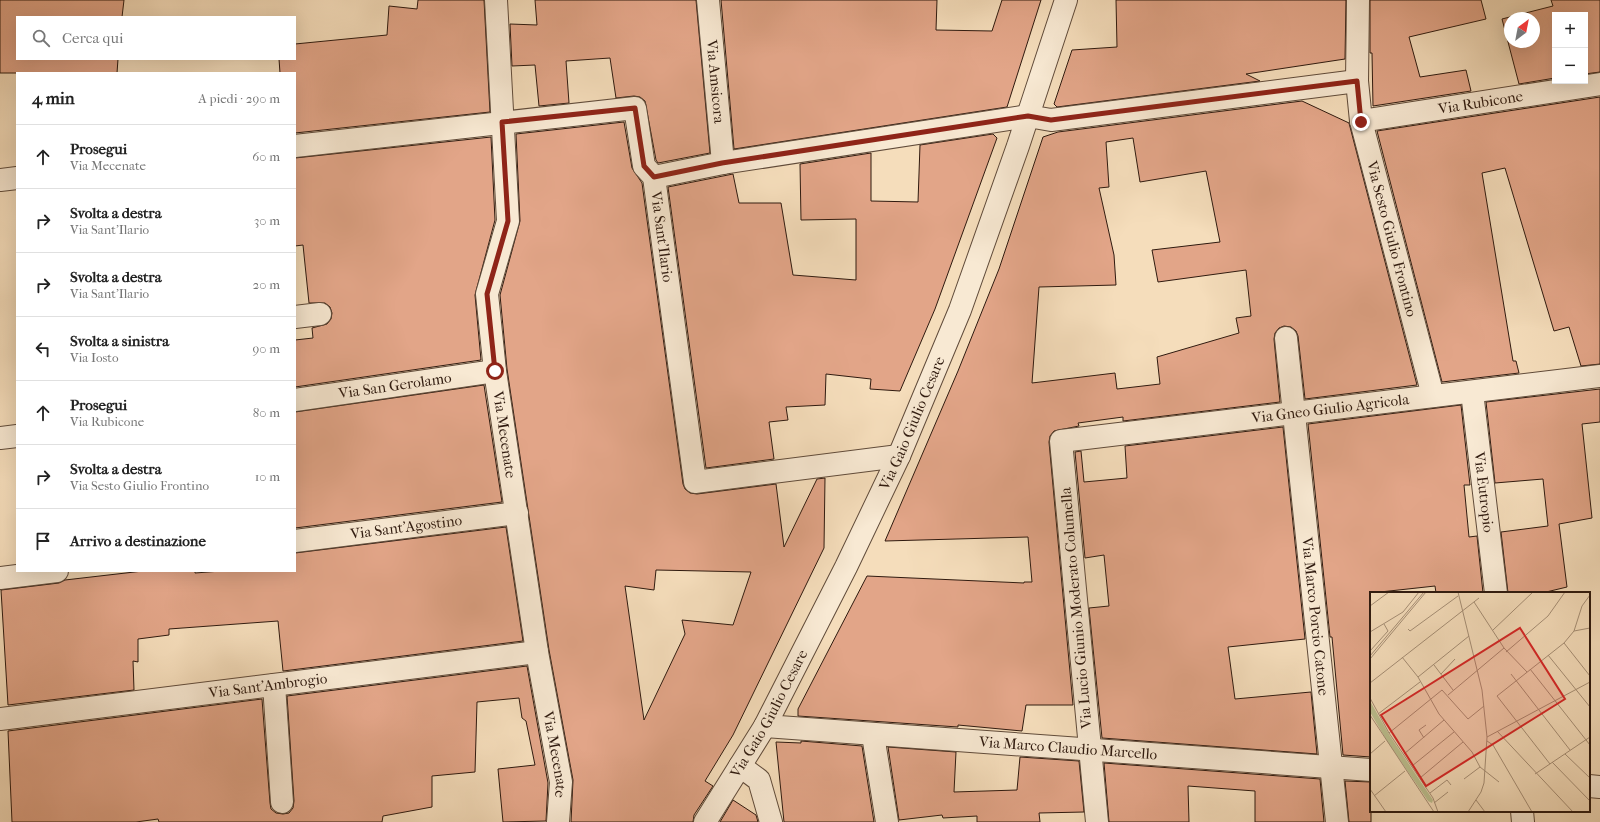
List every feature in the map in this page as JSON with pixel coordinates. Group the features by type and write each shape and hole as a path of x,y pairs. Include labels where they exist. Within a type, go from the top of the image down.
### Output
{"street":[{"name":"Via Mecenate","path":"496,0 508,221 487,294 495,371 537,652 561,782 558,822"},
{"name":"Via Amsicora","path":"708,0 722,163"},
{"name":"Via Gaio Giulio Cesare","path":"705,822 765,726 846,567 899,456 960,310 1028,116 1066,0"},
{"name":"Via Sesto Giulio Frontino","path":"1358,0 1357,81 1361,122 1433,396"},
{"path":"654,177 722,163 1028,116 1051,120 1357,81"},
{"name":"Via Rubicone","path":"1361,122 1600,84"},
{"name":"Via Sant'Ilario","path":"296,146 635,108 644,166 654,177 695,482 899,456"},
{"path":"0,180 16,178"},
{"path":"296,317 320,314"},
{"name":"Via Marco Porcio Catone","path":"1286,338 1337,822"},
{"name":"Via San Gerolamo","path":"296,400 495,371"},
{"name":"Via Gneo Giulio Agricola","path":"1061,441 1600,376"},
{"name":"Via Eutropio","path":"1472,392 1496,592"},
{"path":"0,438 16,436"},
{"name":"Via Lucio Giunio Moderato Columella","path":"1061,441 1096,822"},
{"name":"Via Sant'Agostino","path":"296,541 517,513"},
{"path":"0,578 49,572"},
{"name":"Via Sant'Ambrogio","path":"0,719 537,652"},
{"path":"274,685 282,802"},
{"name":"Via Marco Claudio Marcello","path":"765,726 1370,770"},
{"path":"873,735 887,822"},
{"path":"740,766 759,780 771,822"},
{"path":"1590,786 1600,787"},
{"path":"1522,812 1523,822"}],"building":[{"path":"0,0 124,0 122,16 16,16 16,60 118,60 117,72 0,73"},
{"path":"418,0 484,0 490,112 296,133 296,72 280,72 279,60 296,60 296,44 387,35 389,6 417,9"},
{"path":"535,0 696,0 710,153 658,163 656,160 645,101 640,97 634,96 616,98 610,58 566,61 569,103 539,106 535,65 512,66 510,24 537,25"},
{"path":"721,0 937,0 936,30 992,31 1002,0 1041,0 1007,107 734,149"},
{"path":"1116,0 1346,0 1345,59 1246,74 1260,81 1057,107 1054,104 1072,50 1117,47"},
{"path":"1370,0 1481,0 1486,19 1409,37 1420,77 1466,70 1471,91 1373,106 1372,53 1370,53"},
{"path":"1551,0 1600,0 1600,72 1588,74 1588,12 1552,12 1552,78 1519,84 1510,48 1540,48 1540,12 1529,12 1553,6"},
{"path":"1600,97 1600,364 1581,366 1569,327 1554,331 1505,168 1482,173 1513,361 1516,361 1519,373 1442,382 1377,131"},
{"path":"1302,101 1349,123 1417,385 1305,399 1298,336 1296,331 1291,327 1284,326 1279,328 1275,333 1274,339 1280,402 1123,421 1123,417 1078,423 1079,426 1054,431 1050,436 1049,442 1073,705 1026,705 1022,731 958,725 958,727 798,716 798,709 867,576 1024,583 1032,582 1028,537 885,541 958,371 999,269 1043,137 1058,132","holes":["1133,138 1140,182 1206,171 1220,242 1152,250 1158,282 1246,270 1251,316 1236,318 1239,333 1157,357 1160,384 1117,389 1115,373 1032,383 1039,287 1116,285 1114,255 1099,188 1109,187 1106,142"]},
{"path":"624,122 632,168 642,183 683,484 685,489 690,493 697,494 776,484 784,547 817,479 825,478 824,548 733,735 705,781 713,786 694,815 693,822 571,822 573,780 549,650 507,369 500,295 520,221 516,134","holes":["656,570 751,572 733,625 682,620 685,634 644,720 625,586 654,590"]},
{"path":"993,134 997,138 935,309 900,391 870,389 871,379 826,374 825,405 786,407 788,420 769,422 774,459 706,468 668,187 733,174 739,203 781,203 793,275 856,280 856,219 801,220 800,164 871,153 871,201 918,202 920,145"},
{"path":"491,137 495,220 475,295 481,360 296,387 296,340 313,338 312,328 327,324 331,319 332,313 330,307 325,303 309,303 303,245 296,246 296,158"},
{"path":"484,385 502,502 296,528 296,412"},
{"path":"1600,389 1600,422 1582,424 1592,518 1559,524 1567,587 1546,592 1508,592 1501,532 1548,526 1543,479 1495,483 1486,402"},
{"path":"1461,405 1470,485 1464,485 1469,537 1477,536 1483,592 1436,592 1435,586 1370,592 1370,757 1343,755 1332,637 1330,637 1308,424"},
{"path":"1283,427 1305,639 1228,647 1235,699 1311,692 1317,754 1102,738 1089,608 1109,606 1104,555 1085,558 1075,452 1081,451 1084,482 1127,478 1125,446"},
{"path":"506,527 523,641 283,671 278,621 169,629 169,635 138,639 138,662 133,661 134,690 8,705 1,590 59,583 65,580 134,572 296,572 296,553"},
{"path":"527,666 548,783 546,821 503,822 498,769 535,765 526,721 522,718 519,698 477,702 475,772 432,776 432,807 383,816 382,822 159,822 158,819 136,822 12,822 8,731 262,699 271,809 276,813 283,814 289,813 293,808 294,801 287,696"},
{"path":"801,741 862,746 874,822 784,822 776,742 801,743"},
{"path":"888,747 956,752 954,792 1017,790 1020,757 1079,761 1084,812 1039,813 1040,822 977,822 977,816 943,818 942,815 899,820"},
{"path":"1104,763 1320,779 1324,822 1255,822 1255,791 1188,786 1189,822 1109,822"},
{"path":"1345,781 1370,782 1371,822 1349,822"},
{"path":"733,800 756,815 758,822 720,822"}],"route":[{"path":"495,371 487,294 508,221 502,122 635,108 644,166 654,177 722,163 1028,116 1051,120 1357,81 1361,122"}]}
